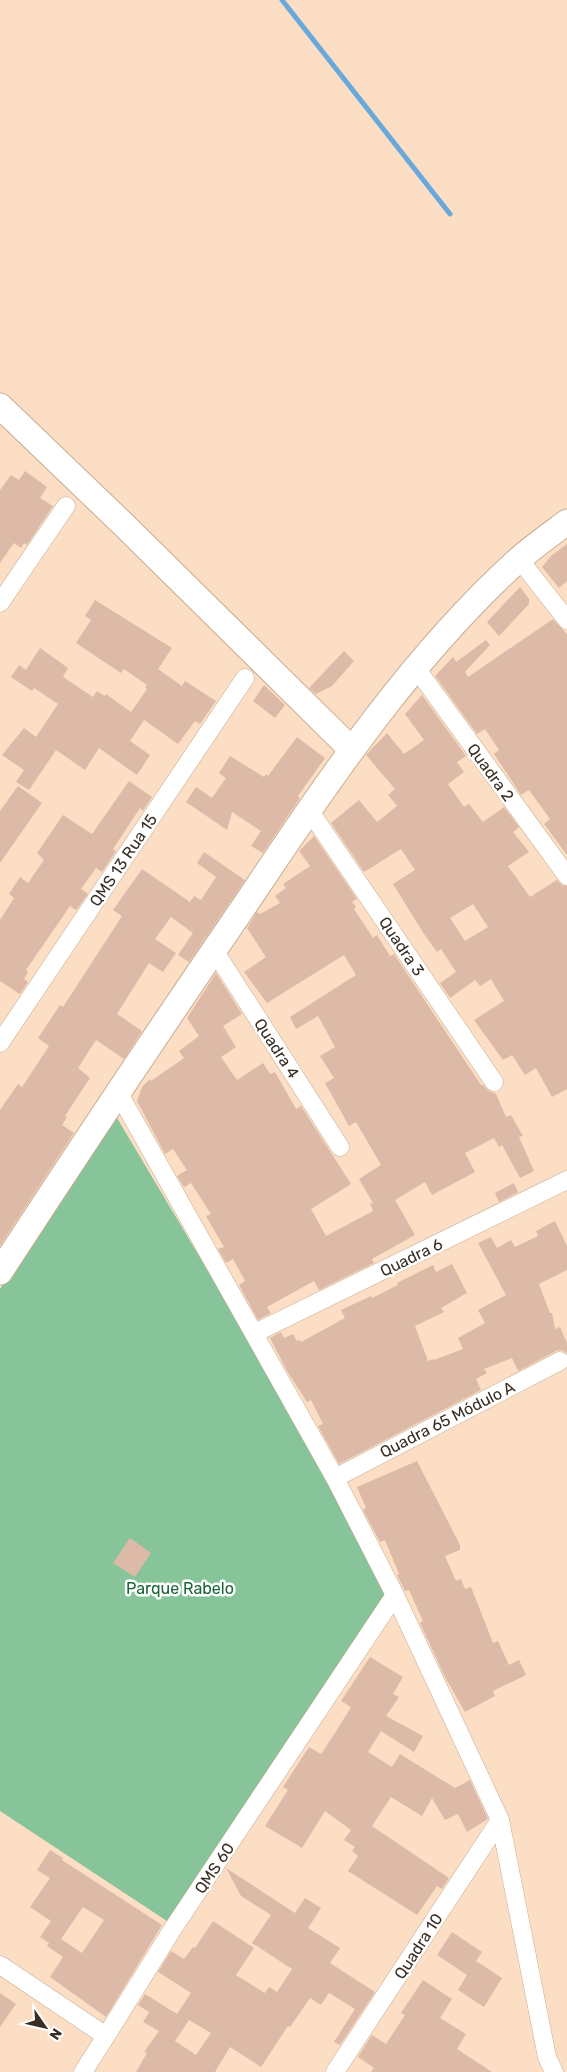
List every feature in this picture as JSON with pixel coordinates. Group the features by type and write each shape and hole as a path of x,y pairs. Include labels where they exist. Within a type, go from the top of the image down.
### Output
{"street":[{"path":"0,406 125,526 352,750"},
{"path":"0,603 66,506"},
{"path":"0,1272 118,1092 309,810 352,750 416,668 463,616 519,559 567,522"},
{"path":"519,559 567,620"},
{"name":"Quadra 2","path":"416,668 567,876"},
{"name":"QMS 13 Rua 15","path":"0,1043 245,678"},
{"name":"Quadra 3","path":"309,810 494,1082"},
{"name":"Quadra 4","path":"214,950 340,1147"},
{"path":"118,1092 335,1478 395,1595 500,1820 546,2067"},
{"name":"Quadra 6","path":"255,1333 567,1180"},
{"name":"Quadra 65 Módulo A","path":"335,1478 560,1361"},
{"name":"QMS 60","path":"83,2072 172,1930 395,1595"},
{"name":"Quadra 10","path":"335,2072 500,1820"},
{"path":"0,1965 106,2036"}],"green space":[{"name":"Parque Rabelo","path":"117,1118 243,1330 391,1595 173,1925 0,1811 0,1289"}],"building":[{"path":"25,471 47,487 40,498 53,506 27,545 24,543 21,548 14,543 0,563 0,490 11,475 19,480"},
{"path":"567,544 567,581 559,588 542,567 551,556"},
{"path":"520,587 529,599 529,604 499,636 487,622"},
{"path":"95,600 172,648 158,669 182,686 185,681 216,701 200,724 195,721 178,744 144,720 130,741 150,755 137,775 99,748 85,770 56,750 29,790 16,782 24,770 2,755 24,728 36,737 58,704 34,688 32,691 11,677 19,665 26,670 40,648 68,668 63,677 93,697 97,691 105,696 106,694 131,712 147,689 145,687 147,685 124,669 121,673 76,643 91,620 85,616"},
{"path":"553,619 567,634 567,855 544,824 550,819 529,790 521,795 494,754 499,750 485,729 477,734 435,676 453,657 456,662 486,640 490,645 465,672 468,677"},
{"path":"344,651 354,661 332,686 316,694 309,688"},
{"path":"264,685 285,705 275,718 253,701"},
{"path":"422,695 466,756 457,762 464,772 448,784 464,807 469,804 483,822 504,807 519,827 513,832 529,852 508,866 530,897 557,880 562,885 567,886 567,1089 552,1097 536,1068 525,1075 512,1055 503,1060 474,1020 504,1001 491,979 480,986 475,980 450,998 440,983 456,972 441,949 437,952 424,934 393,884 415,870 401,849 364,872 331,823 359,800 377,822 397,806 388,795 395,789 366,755 387,733 404,754 424,740 405,714","holes":["473,904 488,927 465,941 450,918"]},
{"path":"297,737 325,758 298,796 300,798 263,853 251,846 261,831 232,812 227,830 186,802 196,787 212,798 226,778 219,773 230,756 264,777 266,774 268,776"},
{"path":"129,781 152,797 143,811 140,808 113,849 116,851 102,872 96,868 81,889 88,894 76,910 70,906 26,970 28,972 24,979 28,982 20,994 0,981 0,920 14,898 9,894 20,877 28,883 44,860 37,853 63,815 92,834"},
{"path":"18,786 42,803 0,863 0,811"},
{"path":"314,836 357,899 352,902 356,907 354,909 373,938 377,935 390,956 394,954 481,1085 496,1094 506,1117 511,1115 523,1136 519,1137 534,1171 520,1178 502,1145 499,1147 494,1138 465,1153 475,1172 432,1195 425,1182 395,1200 415,1235 372,1259 374,1263 319,1290 314,1281 267,1307 271,1313 258,1320 239,1285 245,1281 233,1259 226,1263 218,1249 224,1247 206,1216 211,1214 191,1183 184,1187 177,1176 187,1170 173,1149 165,1154 137,1101 142,1087 150,1079 151,1081 184,1058 179,1051 199,1036 187,1018 216,973 242,1014 223,1026 236,1047 221,1057 237,1080 263,1063 270,1074 275,1072 296,1109 301,1106 351,1184 311,1209 326,1236 373,1211 370,1204 373,1203 359,1179 381,1165 356,1122 349,1126 325,1083 334,1078 320,1056 335,1047 318,1016 296,1029 290,1017 356,975 344,955 267,1003 244,972 266,957 247,928 257,912 260,914 280,903 275,896 286,888 283,884 310,866 299,851"},
{"path":"204,852 245,880 189,962 178,955 193,933 171,917 155,939 176,953 163,972 149,963 117,1014 142,1031 124,1059 96,1040 78,1068 90,1078 65,1116 67,1117 62,1125 74,1133 0,1246 0,1110 18,1084 22,1087 49,1046 38,1038 60,1005 63,1007 122,916 113,910 142,869 190,902 194,896 201,900 216,877 197,863"},
{"path":"514,1183 518,1192 499,1202 495,1193"},
{"path":"555,1221 567,1246 567,1270 539,1284 550,1313 552,1313 555,1329 560,1327 567,1343 567,1353 561,1350 556,1351 518,1371 512,1358 484,1369 487,1373 476,1379 481,1390 339,1464 318,1426 323,1424 311,1400 307,1402 287,1371 270,1338 281,1332 284,1338 293,1334 297,1341 300,1340 301,1342 345,1318 341,1310 371,1296 372,1298 433,1265 436,1272 452,1264 467,1293 441,1308 444,1312 415,1326 428,1361 463,1349 458,1338 485,1323 478,1310 506,1295 478,1243 491,1237 497,1248 511,1240 515,1247 538,1236 536,1231"},
{"path":"417,1461 460,1545 460,1550 445,1556 456,1581 461,1579 465,1589 471,1587 493,1643 498,1641 509,1665 519,1660 526,1675 493,1691 495,1696 465,1712 445,1677 420,1623 423,1621 409,1590 405,1591 397,1575 399,1574 385,1540 380,1542 363,1510 366,1508 357,1487"},
{"path":"130,1538 151,1553 135,1577 113,1563"},
{"path":"370,1657 403,1677 393,1694 399,1697 386,1716 423,1736 414,1752 381,1731 368,1752 392,1767 400,1754 455,1788 470,1780 488,1819 467,1832 458,1814 445,1820 432,1798 422,1816 391,1797 372,1826 449,1878 442,1889 437,1886 417,1915 348,1871 358,1856 352,1851 355,1847 344,1840 351,1830 325,1811 302,1848 265,1826 288,1790 283,1787 309,1747 321,1754 335,1733 351,1707 341,1701"},
{"path":"50,1850 63,1858 62,1860 162,1925 106,2017 50,1977 63,1957 47,1946 49,1943 40,1937 51,1921 30,1907 50,1878 37,1870","holes":["83,1907 104,1920 82,1953 61,1939"]},
{"path":"226,1868 295,1913 305,1898 321,1908 308,1928 340,1948 330,1963 375,1992 340,2045 334,2042 355,2009 329,1993 321,2005 310,1998 290,2027 288,2026 261,2067 230,2047 215,2072 136,2072 147,2053 144,2052 159,2031 143,2022 149,2012 138,2005 145,1994 177,2014 191,1993 158,1972 171,1951 184,1959 193,1947 195,1948 213,1921 254,1948 236,1975 265,1993 269,1987 277,1992 292,1969 252,1943 271,1915 241,1896","holes":["189,2020 211,2033 196,2055 175,2041"]},
{"path":"452,1932 482,1952 476,1961 502,1978 484,2007 458,1990 467,1975 437,1955"},
{"path":"423,1980 452,1999 440,2018 466,2034 457,2049 492,2072 371,2072 374,2068 358,2057 372,2035 386,2044 405,2015 401,2013"},
{"path":"0,1993 16,2004 0,2027"}],"waterway":[{"path":"282,0 450,214"}]}
